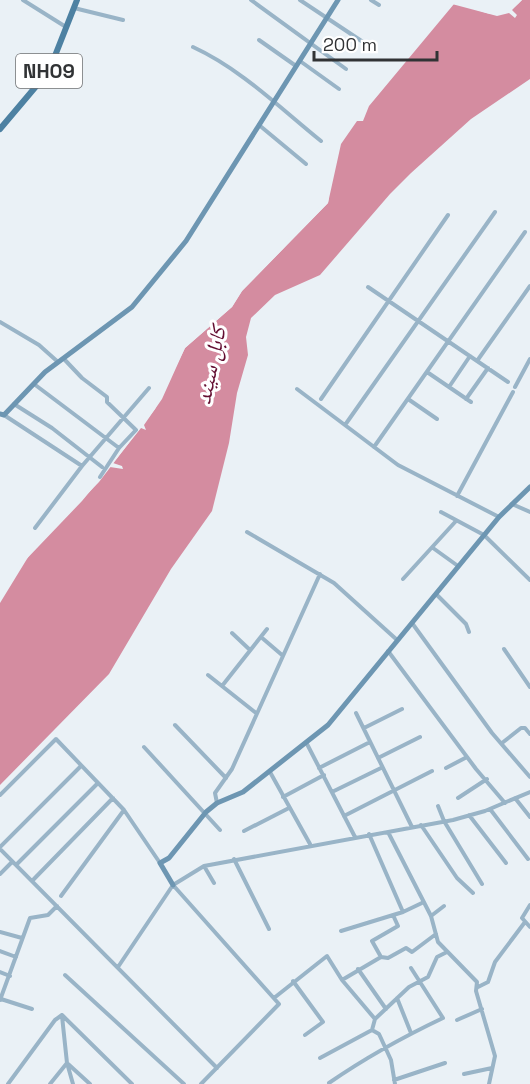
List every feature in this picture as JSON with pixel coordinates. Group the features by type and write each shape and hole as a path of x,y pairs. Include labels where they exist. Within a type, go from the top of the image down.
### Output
{"main road":[{"name":"NH09","path":"0,129 49,71 77,0"}],"street":[{"path":"23,0 66,27"},
{"path":"251,0 261,5 264,12 346,69 309,43"},
{"path":"300,0 363,42"},
{"path":"82,466 2,414 61,360 132,307 186,241 338,0"},
{"path":"371,0 379,5"},
{"path":"74,8 123,20"},
{"path":"259,40 339,89"},
{"path":"193,47 216,58 321,141"},
{"path":"49,71 73,66"},
{"path":"259,125 306,164"},
{"path":"345,425 495,212"},
{"path":"321,399 448,215"},
{"path":"374,447 525,232"},
{"path":"477,361 530,286"},
{"path":"368,287 508,382"},
{"path":"0,322 61,360 107,397 107,402 136,430 119,448 100,477"},
{"path":"449,387 470,356"},
{"path":"515,387 530,359"},
{"path":"466,399 488,368"},
{"path":"427,372 471,402"},
{"path":"34,384 119,448"},
{"path":"35,528 82,466 149,388"},
{"path":"297,389 398,465 499,517"},
{"path":"457,496 513,392"},
{"path":"408,399 437,419"},
{"path":"14,404 52,428 102,467"},
{"path":"160,863 169,858 206,812 218,803 243,792 307,744 327,725 499,517 530,487"},
{"path":"512,504 530,512"},
{"path":"441,512 484,535 530,580"},
{"path":"403,579 456,521"},
{"path":"247,532 334,583 396,639"},
{"path":"433,548 458,566"},
{"path":"218,803 215,793 226,778 320,574"},
{"path":"435,594 466,624 469,632"},
{"path":"411,622 530,777"},
{"path":"222,686 267,629"},
{"path":"232,633 250,650"},
{"path":"261,637 282,655"},
{"path":"504,649 530,687"},
{"path":"388,651 467,757 506,803"},
{"path":"208,675 256,713"},
{"path":"364,729 402,709"},
{"path":"356,713 381,768 412,826"},
{"path":"175,725 226,778"},
{"path":"502,743 521,728 525,728 530,734"},
{"path":"378,758 420,737"},
{"path":"0,795 56,739 124,810 173,885 279,1004 201,1084"},
{"path":"319,768 370,742"},
{"path":"307,744 334,791 356,837"},
{"path":"144,747 206,812 219,830"},
{"path":"446,768 467,757"},
{"path":"81,766 0,848 217,1068"},
{"path":"334,791 381,768"},
{"path":"344,816 432,771"},
{"path":"270,772 310,844"},
{"path":"284,797 324,775"},
{"path":"458,798 487,779"},
{"path":"0,874 98,783"},
{"path":"118,967 173,885 204,866 310,844 444,821 490,809 530,792"},
{"path":"32,881 113,798"},
{"path":"515,798 530,817"},
{"path":"438,806 444,821 482,884"},
{"path":"244,831 289,808"},
{"path":"490,809 528,859"},
{"path":"61,896 124,810"},
{"path":"469,815 506,863"},
{"path":"421,825 457,878 473,893"},
{"path":"388,832 431,916 436,934 447,952 478,987"},
{"path":"369,834 403,912"},
{"path":"234,859 269,929"},
{"path":"204,866 214,883"},
{"path":"341,931 403,912 424,902"},
{"path":"530,905 522,918 530,927"},
{"path":"32,1009 0,999 30,918 48,915 57,906"},
{"path":"431,916 444,906"},
{"path":"381,957 372,941 398,926 393,915"},
{"path":"489,1084 495,1056 476,991 478,987 488,982 493,965 525,922"},
{"path":"0,932 22,938"},
{"path":"342,980 381,957 388,958 406,948 412,952 436,934"},
{"path":"0,951 16,957"},
{"path":"320,1058 372,1030 375,1019 397,998 428,977 437,957 447,952"},
{"path":"274,998 327,956 342,980 375,1019"},
{"path":"329,1083 386,1049 398,1038 442,1018 411,968"},
{"path":"358,969 386,1009"},
{"path":"0,972 10,976"},
{"path":"65,975 184,1084"},
{"path":"293,981 322,1022 305,1035"},
{"path":"397,998 411,1033"},
{"path":"457,1020 482,1009"},
{"path":"62,1015 67,1063 72,1083"},
{"path":"8,1084 55,1020 62,1015"},
{"path":"62,1015 132,1084"},
{"path":"372,1030 380,1034 391,1060 395,1082 445,1063"},
{"path":"50,1084 67,1063"},
{"path":"67,1063 90,1084"},
{"path":"464,1074 492,1068"}],"water":[{"name":"کابل سيند","path":"522,0 530,0 530,79 471,119 411,173 320,275 275,295 251,318 246,337 248,355 237,393 229,443 212,511 171,569 109,674 0,785 0,603 30,554 99,482 155,409 185,348 232,307 242,291 328,203 341,144 357,121 363,121 369,106 454,4 497,14 505,13"}],"pier":[{"path":"518,0 522,0 512,10 517,15 515,18 509,13 497,16 452,4 367,108 452,1 501,13"},
{"path":"329,197 328,203 242,291 232,307 185,348 162,399 144,425 146,430 141,428 113,463 122,466 123,469 110,467 82,501 17,569 30,551 97,482 145,419 159,397 184,344 229,305 240,289"}]}
